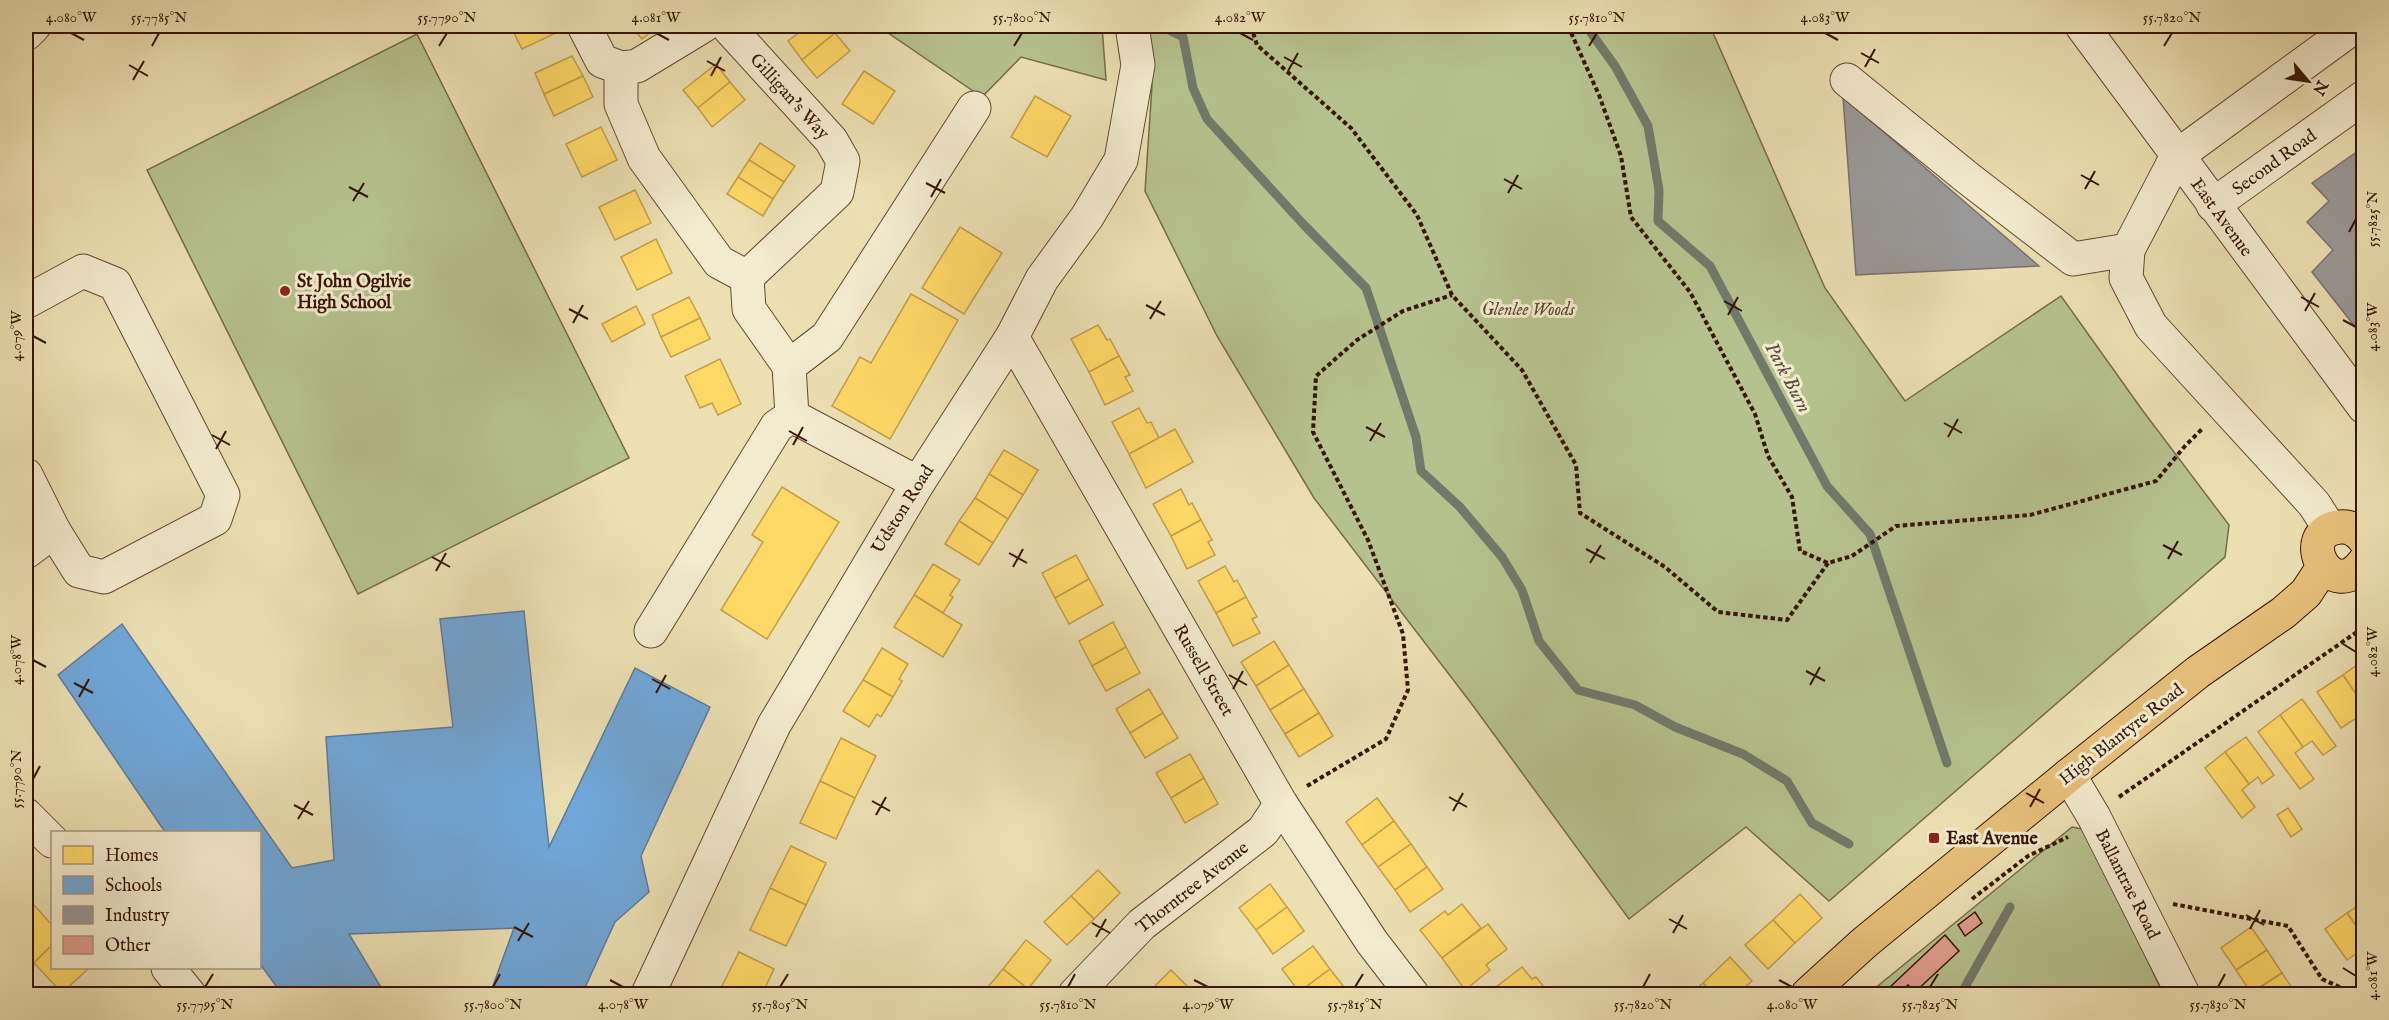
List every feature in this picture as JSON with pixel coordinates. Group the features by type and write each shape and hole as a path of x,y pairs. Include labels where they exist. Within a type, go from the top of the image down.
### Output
{"main road":[{"name":"High Blantyre Road","path":"1808,994 1864,943 2068,775 2198,672 2283,613 2306,593 2323,567 2329,573 2345,576 2353,574 2356,540"}],"street":[{"path":"26,34 34,26"},
{"path":"584,26 602,62 621,69 636,66 703,26"},
{"name":"Gilligan's Way","path":"727,26 831,140 843,161 837,192 747,277"},
{"name":"Udston Road","path":"648,994 774,725 918,483 1012,337 1042,279 1087,217 1121,160 1138,65 1132,26"},
{"name":"East Avenue","path":"2082,26 2363,407"},
{"path":"2355,26 2177,156 2128,250 2126,278 2151,326 2314,504 2356,540"},
{"path":"621,69 621,104 644,158 719,262 747,277 748,309 789,366 792,416"},
{"path":"1847,80 1969,180 2073,258 2128,250"},
{"name":"Second Road","path":"2213,205 2364,97"},
{"path":"789,366 826,337 974,108"},
{"path":"26,302 83,271 115,284 223,495 215,519 104,577 79,571 54,531 26,475"},
{"name":"Russell Street","path":"1012,337 1281,804 1372,942 1412,994"},
{"path":"792,416 918,483"},
{"path":"651,632 777,426 792,416"},
{"path":"26,552 54,531"},
{"name":"Ballantrae Road","path":"2068,775 2094,817 2183,994"},
{"name":"Thorntree Avenue","path":"1075,994 1142,924 1263,831 1281,804"},
{"path":"26,815 51,840"},
{"path":"169,969 189,994"}],"path":[{"path":"1251,26 1257,45 1351,128 1417,215 1452,296 1522,370 1576,465 1580,513 1665,567 1718,612 1787,620 1828,563 1852,556 1896,526 2030,515 2156,481 2185,446 2225,407"},
{"path":"1568,26 1599,95 1621,156 1631,217 1690,292 1755,414 1768,456 1792,497 1800,551 1828,563"},
{"path":"1281,804 1317,779 1386,739 1408,690 1403,634 1368,540 1313,432 1316,376 1357,340 1403,311 1452,296"},
{"path":"2134,896 2288,926 2322,979 2354,994 2364,987"}],"green space":[{"path":"878,26 1102,26 1106,80 1021,57 982,97"},
{"name":"Glenlee Woods","path":"1145,26 1710,26 1825,288 1905,401 2061,296 2143,411 2229,525 2225,557 1829,901 1746,827 1629,919 1471,703 1314,498 1217,336 1145,191 1152,86"},
{"path":"417,34 629,458 358,594 147,170"},
{"path":"2072,827 2087,830 2163,994 1868,994"}],"building: Homes":[{"path":"525,26 557,26 560,31 522,49 513,31"},
{"path":"631,26 657,26 657,27 642,39"},
{"path":"808,26 829,26 835,33 802,60 788,41"},
{"path":"835,33 850,51 817,78 802,60"},
{"path":"572,56 583,76 544,94 535,73"},
{"path":"716,64 730,82 698,108 683,90"},
{"path":"864,71 895,91 873,124 842,104"},
{"path":"583,76 593,97 554,116 544,94"},
{"path":"730,82 745,100 712,127 698,108"},
{"path":"1035,96 1071,116 1047,157 1011,137"},
{"path":"601,127 617,160 582,177 566,144"},
{"path":"760,143 795,166 784,182 749,160"},
{"path":"749,160 784,182 773,199 738,177"},
{"path":"738,177 773,199 763,216 727,194"},
{"path":"635,190 651,223 615,240 599,207"},
{"path":"960,227 1002,253 964,314 922,288"},
{"path":"656,239 672,273 637,290 621,257"},
{"path":"911,294 958,320 890,439 832,406 860,357 871,363"},
{"path":"689,297 700,318 661,337 652,315"},
{"path":"636,306 645,324 612,342 602,324"},
{"path":"700,318 710,339 671,357 661,337"},
{"path":"1098,325 1107,340 1110,339 1119,356 1089,372 1071,339"},
{"path":"1119,356 1130,375 1125,377 1133,391 1105,405 1089,372"},
{"path":"720,359 741,404 718,415 712,403 700,408 685,376"},
{"path":"1139,408 1147,423 1151,422 1159,438 1129,454 1112,422"},
{"path":"1175,429 1193,462 1146,488 1129,454"},
{"path":"1004,450 1038,470 1023,495 989,474"},
{"path":"989,474 1023,495 1008,519 975,498"},
{"path":"782,487 839,522 767,639 721,610 763,542 752,535"},
{"path":"1181,489 1189,505 1192,503 1201,520 1171,536 1153,504"},
{"path":"975,498 1008,519 993,543 959,521"},
{"path":"1201,520 1212,540 1208,542 1215,555 1187,569 1171,536"},
{"path":"959,521 993,543 979,565 945,544"},
{"path":"1076,555 1089,579 1055,598 1042,573"},
{"path":"933,564 960,580 950,595 953,597 943,613 914,595"},
{"path":"1225,566 1234,582 1237,580 1246,597 1216,613 1198,581"},
{"path":"1089,579 1103,605 1069,624 1055,598"},
{"path":"914,595 962,625 943,657 894,627"},
{"path":"1246,597 1257,617 1252,619 1260,633 1233,646 1216,613"},
{"path":"1113,622 1126,647 1092,666 1079,641"},
{"path":"1274,641 1289,665 1256,686 1241,662"},
{"path":"1126,647 1140,673 1106,691 1092,666"},
{"path":"882,648 908,664 899,679 902,681 893,697 863,680"},
{"path":"2364,660 2364,706 2343,675"},
{"path":"1289,665 1304,689 1270,710 1256,686"},
{"path":"2343,675 2364,706 2364,726 2358,717 2341,728 2317,692"},
{"path":"863,680 893,697 881,717 877,714 869,727 843,711"},
{"path":"1149,689 1163,713 1130,733 1116,709"},
{"path":"1304,689 1319,713 1285,734 1270,710"},
{"path":"2302,699 2336,746 2323,755 2312,741 2303,747 2280,715"},
{"path":"1163,713 1178,738 1145,758 1130,733"},
{"path":"1319,713 1333,736 1299,757 1285,734"},
{"path":"2280,715 2303,747 2295,753 2314,779 2300,789 2258,732"},
{"path":"2246,737 2274,775 2262,784 2258,777 2249,784 2225,752"},
{"path":"841,738 876,756 855,798 820,781"},
{"path":"2225,752 2249,784 2242,790 2255,807 2242,818 2205,768"},
{"path":"1190,754 1204,778 1171,798 1156,773"},
{"path":"1204,778 1218,804 1185,823 1171,798"},
{"path":"820,781 855,798 836,839 800,823"},
{"path":"1377,798 1394,821 1362,845 1346,822"},
{"path":"2288,808 2302,829 2291,837 2277,815"},
{"path":"1394,821 1411,844 1378,867 1362,845"},
{"path":"1411,844 1427,867 1395,890 1378,867"},
{"path":"791,846 826,863 806,905 770,888"},
{"path":"1427,867 1443,889 1410,912 1395,890"},
{"path":"1098,870 1120,893 1094,919 1071,896"},
{"path":"1270,884 1287,907 1256,930 1239,908"},
{"path":"770,888 806,905 786,946 750,930"},
{"path":"1800,894 1822,918 1795,943 1773,920"},
{"path":"1071,896 1094,919 1067,945 1044,922"},
{"path":"2364,902 2364,937 2347,913"},
{"path":"33,904 51,924 51,946 34,963 26,954 26,912"},
{"path":"1462,904 1481,928 1442,958 1420,930 1445,911 1448,915"},
{"path":"1287,907 1304,931 1273,954 1256,930"},
{"path":"2347,913 2364,937 2364,948 2347,960 2325,929"},
{"path":"1773,920 1795,943 1768,969 1745,945"},
{"path":"1488,924 1507,949 1486,965 1490,970 1465,990 1442,958"},
{"path":"2251,927 2267,950 2236,970 2221,948"},
{"path":"1026,940 1051,960 1028,989 1003,969"},
{"path":"51,946 51,969 88,969 62,993 34,963"},
{"path":"1313,946 1330,969 1299,992 1282,969"},
{"path":"2267,950 2282,973 2251,993 2236,970"},
{"path":"739,952 774,969 762,994 718,994"},
{"path":"1730,957 1752,981 1737,994 1713,994 1703,983"},
{"path":"1522,967 1532,979 1536,977 1548,992 1545,994 1487,994"},
{"path":"1003,969 1028,989 1023,994 982,994"},
{"path":"1330,969 1348,992 1345,994 1301,994 1299,992"},
{"path":"1171,970 1193,992 1190,994 1147,994"},
{"path":"2282,973 2296,994 2251,993"},
{"path":"1703,983 1713,994 1690,994"}],"building: Schools":[{"path":"524,611 549,847 635,668 710,707 641,856 649,892 615,922 582,994 490,994 514,928 349,934 385,994 282,994 261,965 261,831 164,831 58,675 122,624 292,868 334,860 326,737 453,727 440,619"}],"building: Industry":[{"path":"1843,97 2039,266 1856,275"},
{"path":"2364,147 2364,338 2312,272 2333,250 2307,222 2329,201 2312,183"}],"building: Other":[{"path":"1975,912 1982,923 1965,936 1958,925"},
{"path":"1945,935 1959,951 1915,992 1908,985 1897,994 1890,987"}],"waterway":[{"path":"1161,26 1183,37 1193,88 1207,119 1304,225 1366,288 1416,437 1421,471 1460,507 1502,557 1522,590 1539,641 1578,690 1635,705 1675,727 1743,754 1787,781 1812,823 1849,844"},
{"name":"Park Burn","path":"1586,26 1615,66 1648,126 1659,190 1658,221 1710,266 1827,486 1870,534 1947,763"},
{"name":"Park Burn","path":"1961,994 2010,907"}],"place":[{"name":"St John Ogilvie High School","path":"285,291"},
{"name":"East Avenue","path":"1934,838"}]}
